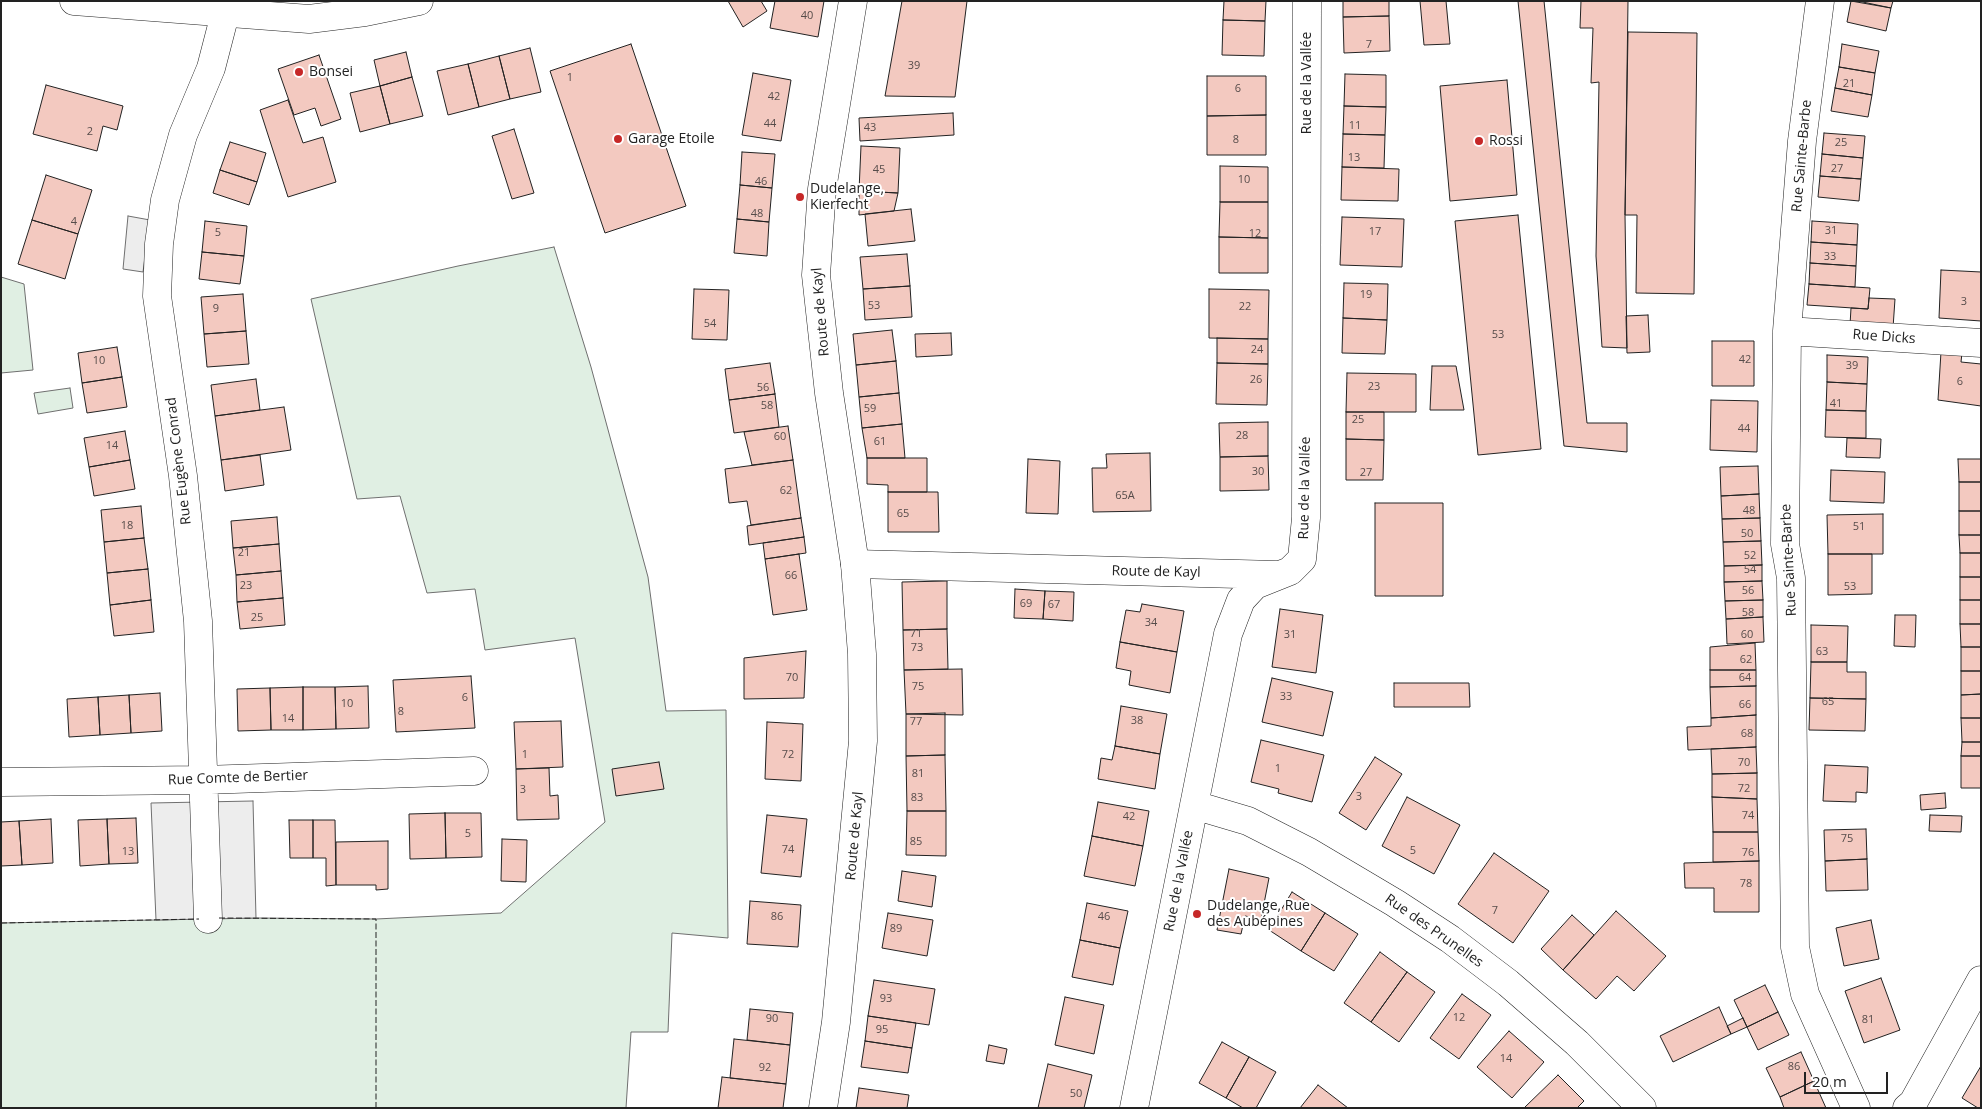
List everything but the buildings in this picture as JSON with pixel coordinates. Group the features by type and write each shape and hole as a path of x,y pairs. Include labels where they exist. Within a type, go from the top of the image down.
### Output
{"street":[{"path":"74,1 309,19 365,12 419,1"},
{"name":"Route de Kayl","path":"823,1108 836,1022 863,741 862,654 855,564 829,393 816,275 822,189 853,1"},
{"name":"Rue de la Vallée","path":"1134,1108 1228,634 1242,600 1255,585 1290,571 1302,559 1306,518 1307,1"},
{"name":"Rue Sainte-Barbe","path":"1820,1 1802,141 1787,331 1786,544 1791,578 1795,947 1805,994 1856,1108"},
{"name":"Rue Eugène Conrad","path":"208,919 198,621 183,476 157,296 159,244 165,200 182,134 211,68 225,14"},
{"name":"Rue Dicks","path":"1787,331 1981,343"},
{"name":"Route de Kayl","path":"855,564 1277,575"},
{"name":"Rue Comte de Bertier","path":"1,782 203,780 474,771"},
{"name":"Rue des Prunelles","path":"1194,805 1248,821 1310,852 1396,903 1450,939 1508,983 1578,1043 1642,1108"},
{"path":"1907,1108 1912,1103 1981,980"}],"green space":[{"path":"554,247 591,367 648,577 666,711 726,710 728,938 672,933 668,1032 631,1032 626,1108 1,1108 1,923 256,918 376,919 501,913 605,822 575,638 485,650 475,589 427,593 400,496 357,499 311,299 458,266"},
{"path":"1,277 24,284 33,370 1,373"},
{"path":"70,388 73,408 38,414 34,393"}],"shaded area":[{"path":"128,216 150,220 143,272 123,269"},
{"path":"253,801 256,918 156,920 151,803"}],"fence":[{"path":"219,918 376,919 376,1108"},
{"path":"1,923 199,919"}],"place":[{"name":"Bonsei","path":"299,72"},
{"name":"Garage Etoile","path":"618,139"},
{"name":"Rossi","path":"1479,141"},
{"name":"Dudelange, Kierfecht","path":"800,197"},
{"name":"Dudelange, Rue des Aubépines","path":"1197,914"}]}
